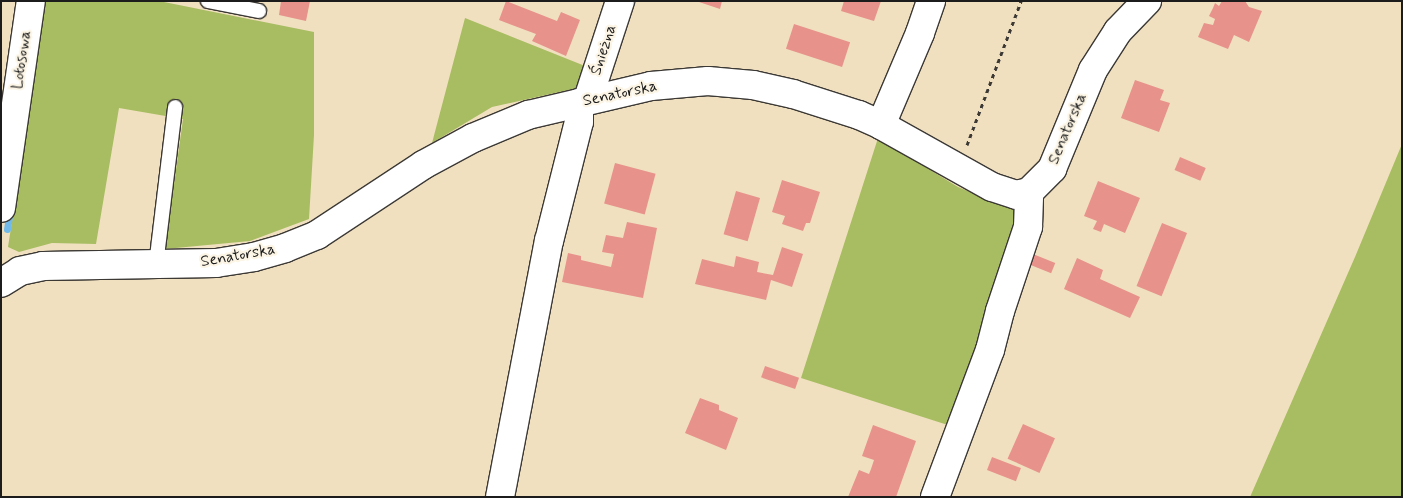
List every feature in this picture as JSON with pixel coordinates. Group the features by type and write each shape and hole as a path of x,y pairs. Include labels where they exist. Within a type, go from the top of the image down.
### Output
{"street":[{"name":"Lotosowa","path":"1,208 31,1"},
{"name":"Śnieżna","path":"500,497 549,242 584,101 620,1"},
{"path":"881,125 920,33 930,1"},
{"name":"Senatorska","path":"1,283 20,271 43,266 216,263 254,257 285,248 317,234 423,165 473,138 528,115 651,86 708,81 732,82 793,94 881,125 992,187 1016,194 1029,192 1052,169 1093,70 1118,31 1147,1"},
{"path":"935,497 990,350 1000,310 1028,228 1029,192"}],"lane":[{"path":"208,1 259,11"},
{"path":"156,265 175,107"}],"path":[{"path":"958,169 1021,1"}],"green space":[{"path":"46,1 159,1 314,32 314,135 309,219 250,241 165,249 183,119 119,108 96,244 52,243 19,252 8,247"},
{"path":"465,18 590,68 586,86 492,107 432,143"},
{"path":"878,138 958,187 1019,212 954,427 801,378"},
{"path":"1402,144 1402,497 1250,497 1355,257"}],"building":[{"path":"281,1 310,1 306,21 279,15"},
{"path":"506,1 557,21 561,12 580,20 566,56 532,41 536,34 499,20"},
{"path":"696,1 722,1 720,9"},
{"path":"844,1 881,1 874,21 841,11"},
{"path":"1222,1 1245,1 1249,7 1262,11 1249,42 1234,35 1228,49 1198,37 1204,23 1213,25 1215,19 1209,16 1215,3 1219,6"},
{"path":"794,24 850,42 842,67 786,49"},
{"path":"1135,80 1164,90 1160,100 1170,103 1159,132 1121,118"},
{"path":"1180,157 1206,168 1200,181 1175,170"},
{"path":"615,163 656,174 645,214 604,204"},
{"path":"782,180 820,192 810,223 806,223 803,231 782,224 785,216 772,212"},
{"path":"1098,181 1140,198 1125,233 1104,224 1101,232 1093,229 1097,221 1084,216"},
{"path":"736,191 760,198 748,241 724,234"},
{"path":"627,222 657,228 643,298 562,282 568,253 581,256 581,260 611,267 614,254 602,252 606,235 623,238"},
{"path":"1162,223 1187,233 1162,296 1137,286"},
{"path":"782,247 803,254 792,287 771,280 766,300 695,284 702,259 734,267 736,256 759,262 757,272 773,275"},
{"path":"1033,254 1055,263 1051,273 1029,264"},
{"path":"1077,258 1103,270 1100,279 1140,297 1130,318 1064,289"},
{"path":"765,366 799,378 795,389 761,377"},
{"path":"700,398 719,405 719,410 738,418 726,450 685,433"},
{"path":"1023,424 1055,438 1040,473 1008,459"},
{"path":"873,425 916,441 896,497 848,497 859,470 869,474 871,469 874,460 862,456"},
{"path":"992,457 1021,468 1016,481 987,470"}],"waterway":[{"path":"7,229 10,209"}]}
